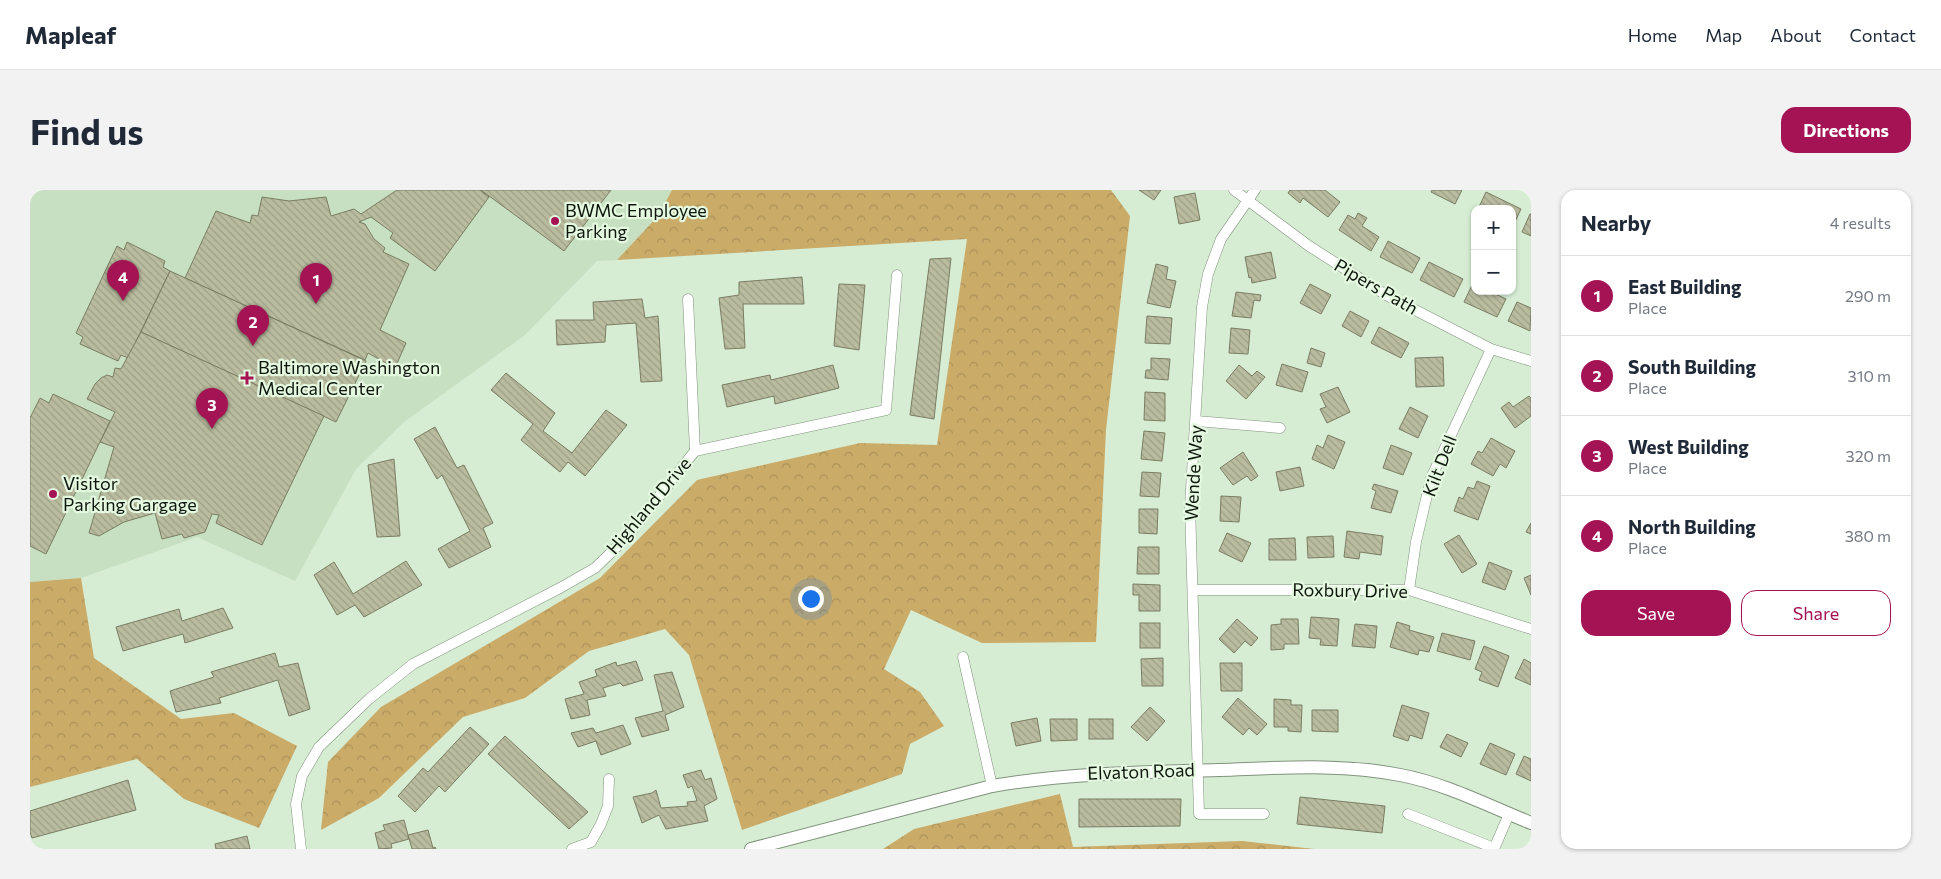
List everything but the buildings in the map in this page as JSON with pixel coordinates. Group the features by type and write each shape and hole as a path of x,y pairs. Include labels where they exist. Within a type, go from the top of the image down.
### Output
{"street":[{"name":"Pipers Path","path":"1234,190 1309,246 1386,295 1491,349 1531,361"},
{"name":"Wende Way","path":"1255,190 1221,239 1208,274 1202,307 1190,506 1199,814 1264,814"},
{"name":"Highland Drive","path":"301,849 296,804 302,776 318,746 369,699 413,664 595,568 626,538 695,452 886,410 897,275"},
{"path":"688,299 695,452"},
{"name":"Kilt Dell","path":"1409,590 1416,542 1431,478 1491,349"},
{"path":"1196,421 1280,428"},
{"name":"Roxbury Drive","path":"1193,590 1409,590 1531,629"},
{"path":"963,657 992,786"},
{"name":"Elvaton Road","path":"751,849 992,786 1031,779 1198,770 1332,766 1367,769 1429,782 1531,823"},
{"path":"572,849 590,842 601,824 608,806 609,779"},
{"path":"1408,814 1494,849 1509,814"}],"shaded area":[{"name":"Baltimore Washington Medical Center","path":"39,190 672,190 658,216 617,260 597,261 525,335 404,422 356,469 295,581 197,537 81,578 30,582 30,198"}],"green space":[{"path":"672,190 1111,190 1130,216 1106,430 1096,642 982,643 911,610 884,669 920,692 944,726 910,744 902,774 742,830 689,655 665,629 589,651 525,698 463,717 379,798 321,830 328,762 381,707 600,578 697,480 860,443 937,445 967,239 617,260 658,216"},
{"path":"81,578 94,658 181,719 234,713 297,746 259,828 184,799 137,759 30,787 30,582"},
{"path":"1060,794 1073,847 1242,841 1314,849 883,849 914,829"}],"place":[{"name":"BWMC Employee Parking","path":"555,221"},
{"name":"North Building","path":"123,301"},
{"name":"East Building","path":"316,304"},
{"name":"South Building","path":"253,346"},
{"name":"Baltimore Washington Medical Center","path":"247,378"},
{"name":"West Building","path":"212,429"},
{"name":"Visitor Parking Gargage","path":"53,494"}]}
